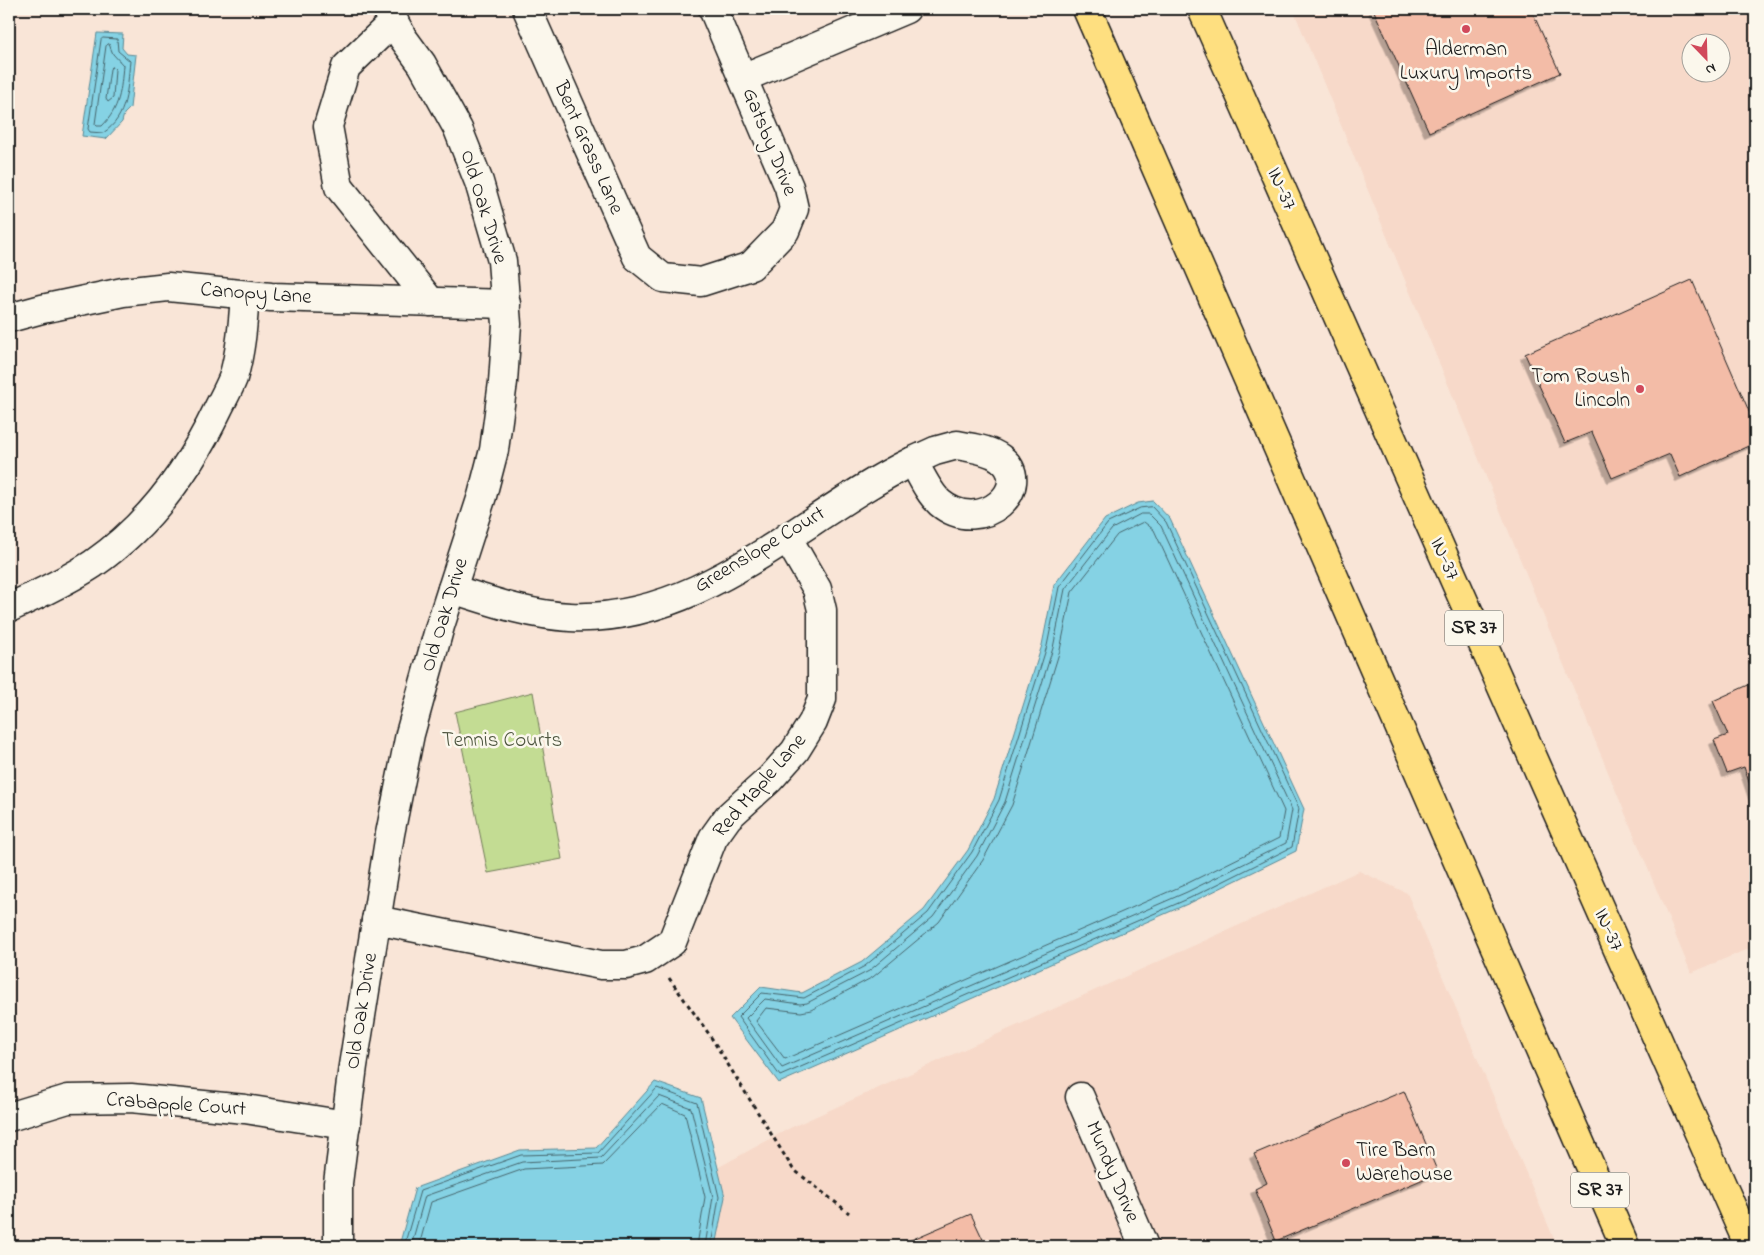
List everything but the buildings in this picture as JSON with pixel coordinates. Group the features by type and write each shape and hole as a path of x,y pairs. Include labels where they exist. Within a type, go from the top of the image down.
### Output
{"highway":[{"name":"SR 37","path":"1088,9 1625,1246"},
{"name":"IN-37","path":"1202,9 1747,1241"}],"street":[{"name":"Bent Grass Lane","path":"527,9 637,257 663,278"},
{"name":"Gatsby Drive","path":"663,278 701,282 751,266 785,231 794,209 789,187 714,9"},
{"path":"743,78 906,9"},
{"path":"391,15 346,67 328,126 339,187 431,302"},
{"name":"Old Oak Drive","path":"338,1246 338,1183 346,1125 376,920 410,734 452,589 482,496 494,450 503,382 506,304 502,261 478,182 458,129 422,64 403,38 391,15"},
{"name":"Canopy Lane","path":"9,318 114,294 168,287 245,295 506,304"},
{"path":"9,608 51,588 92,564 131,534 186,469 209,428 232,378 242,336 245,295"},
{"name":"Greenslope Court","path":"452,589 522,611 570,617 621,613 667,603 720,579 878,478 913,461"},
{"name":"Red Maple Lane","path":"376,920 601,965 626,965 645,960 672,942 712,838 728,817 770,779 796,751 813,722 822,698 822,610 817,589 787,537"},
{"name":"Crabapple Court","path":"9,1117 68,1099 131,1098 245,1109 346,1125"},
{"name":"Mundy Drive","path":"1080,1098 1144,1246"}],"path":[{"path":"653,955 709,1034 793,1169 849,1213"}],"shaded area":[{"path":"1293,9 1755,9 1755,946 1691,973"},
{"path":"1359,871 1407,893 1557,1246 575,1246 790,1128"}],"green space":[{"name":"Tennis Courts","path":"533,692 562,859 488,873 455,712"}],"water":[{"path":"97,33 123,34 122,48 127,54 136,55 130,108 124,114 122,122 106,139 82,136"},
{"path":"1153,501 1170,519 1304,809 1296,851 1192,902 779,1083 730,1018 761,987 802,993 862,962 924,910 968,850 994,799 1042,645 1054,585 1105,519 1138,503"},
{"path":"655,1082 701,1098 725,1197 715,1246 399,1246 415,1188 520,1150 596,1148"}],"place":[{"name":"Alderman Luxury Imports","path":"1466,29"},
{"name":"Tom Roush Lincoln","path":"1640,389"},
{"name":"Tire Barn Warehouse","path":"1346,1163"}]}
